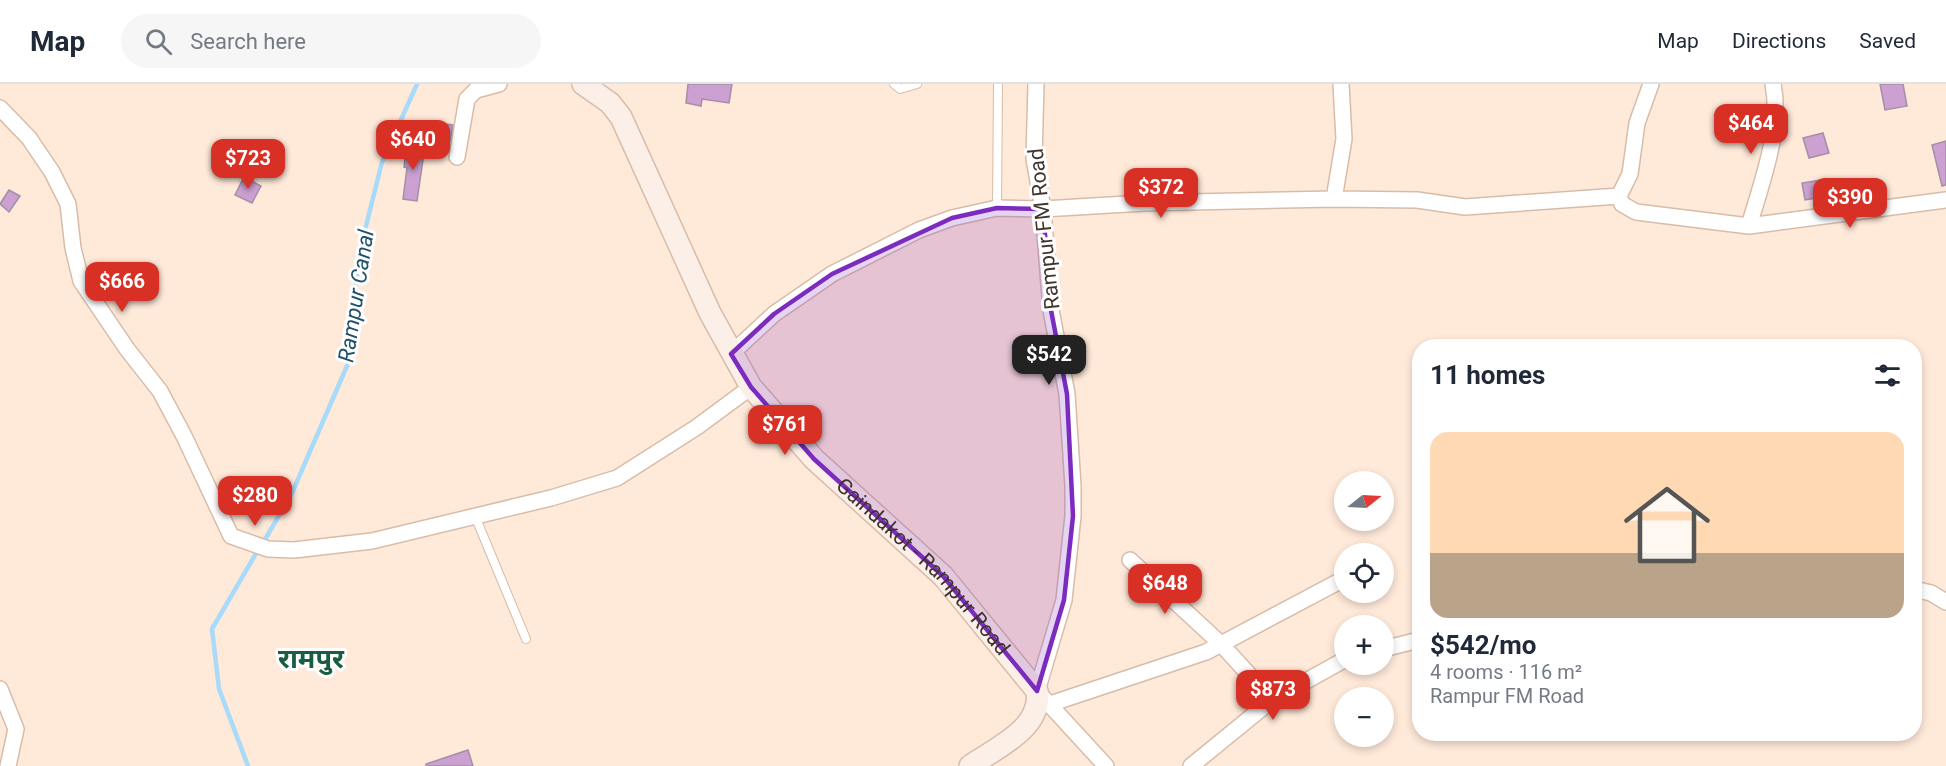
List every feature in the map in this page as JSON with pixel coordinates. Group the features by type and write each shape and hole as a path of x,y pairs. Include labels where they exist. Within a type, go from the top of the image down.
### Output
{"main road":[{"name":"Gaindakot - Rampur Road","path":"583,84 610,103 621,117 731,354 751,387 814,459 943,576 1042,698"},
{"path":"970,766 1027,726 1042,698"}],"street":[{"path":"458,157 467,99 476,90 499,84"},
{"name":"Rampur FM Road","path":"1036,84 1034,159 1043,209 1051,310 1067,394 1073,516 1064,600 1042,698"},
{"path":"1334,199 1344,139 1341,84"},
{"path":"1651,84 1637,123 1630,174 1619,196 1622,204 1636,212 1749,226 1946,200"},
{"path":"1749,226 1770,150 1777,104 1773,84"},
{"path":"0,108 29,138 52,172 69,204 73,248 81,281 127,349 160,391 231,536 268,549 294,550 372,541 551,498 616,478 697,427 751,387"},
{"path":"731,354 774,314 832,274 919,230 952,218 998,208 1043,209 1144,203 1334,199 1417,200 1466,207 1619,196"},
{"path":"1130,560 1222,645 1272,700"},
{"path":"1106,766 1042,698 1222,645 1334,584"},
{"path":"1922,591 1931,593 1946,602"},
{"path":"1394,646 1412,642"},
{"path":"1191,766 1272,700 1334,666"},
{"path":"0,689 16,729 8,766"}],"lane":[{"path":"894,84 900,89 917,84"},
{"path":"998,84 998,208"},
{"path":"475,515 526,639"}],"highlighted area":[{"path":"997,208 1043,209 1051,310 1067,394 1073,516 1064,600 1037,691 943,576 814,459 751,387 731,354 774,314 832,274 952,218"}],"building":[{"path":"688,84 732,84 729,103 702,99 701,106 686,103"},
{"path":"1880,84 1903,84 1907,106 1885,110"},
{"path":"433,123 453,125 450,141 431,138"},
{"path":"1823,133 1829,153 1809,158 1803,138"},
{"path":"1946,141 1946,185 1942,186 1932,145"},
{"path":"407,143 425,146 417,201 403,199"},
{"path":"244,177 261,186 252,203 235,195"},
{"path":"1820,180 1823,197 1805,200 1802,183"},
{"path":"9,190 20,196 9,212 0,204"},
{"path":"468,750 473,766 426,766 426,764"}],"waterway":[{"name":"Rampur Canal","path":"263,543 292,493 350,359 358,258 382,162 417,84"},
{"name":"Rampur Canal","path":"248,766 219,689 212,629 258,550"}],"district":[{"name":"रामपुर","path":"311,659"}]}
